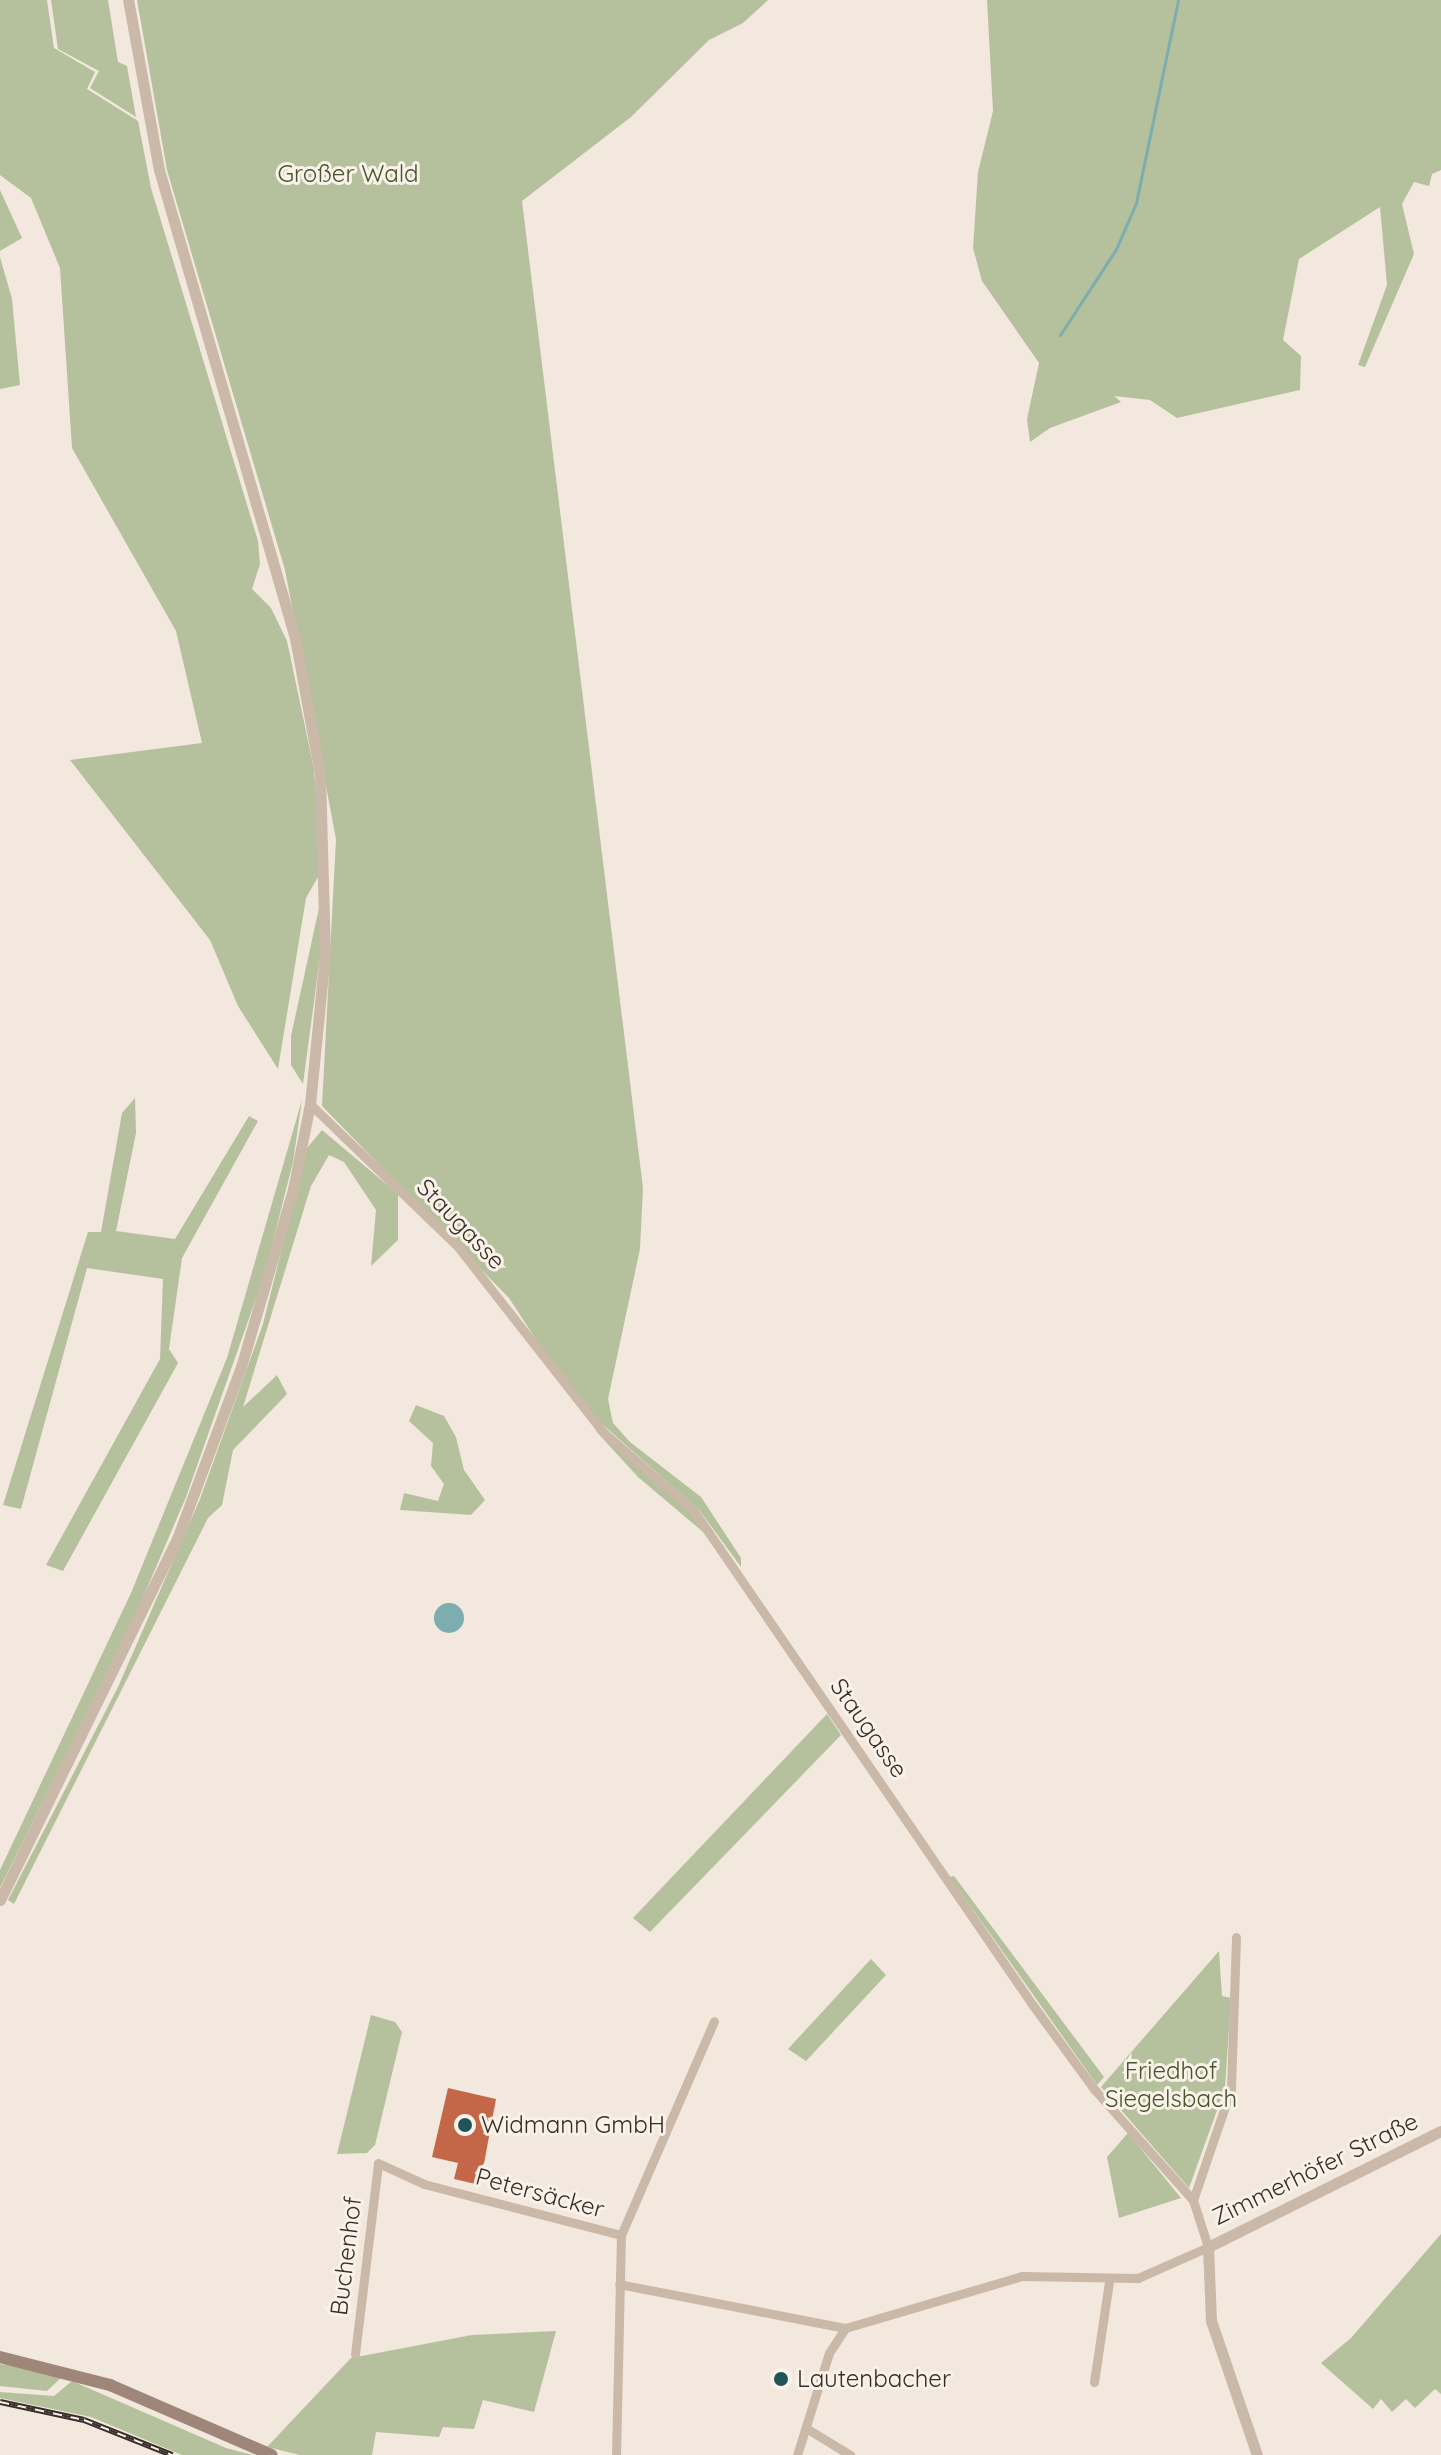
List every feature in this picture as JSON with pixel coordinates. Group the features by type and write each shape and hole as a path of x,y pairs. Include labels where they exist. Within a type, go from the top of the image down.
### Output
{"main road":[{"path":"0,2357 110,2385 272,2455"}],"street":[{"path":"0,1900 177,1539 271,1275 310,1104 325,955 320,774 295,638 159,170 128,0"},
{"name":"Staugasse","path":"310,1104 458,1247 603,1432 694,1511 1041,2016 1094,2089 1193,2200 1208,2247 1211,2321 1257,2455"},
{"path":"1193,2200 1231,2089 1236,1937"},
{"path":"621,2235 714,2021"},
{"name":"Zimmerhöfer Straße","path":"1208,2247 1441,2131"},
{"name":"Petersäcker","path":"378,2163 424,2184 621,2235 616,2455"},
{"name":"Buchenhof","path":"355,2354 378,2163"},
{"path":"619,2284 845,2328 1022,2276 1109,2282 1138,2278 1208,2247"},
{"path":"1094,2382 1109,2282"},
{"path":"797,2455 829,2353 845,2328"},
{"path":"806,2428 850,2455"}],"green space":[{"path":"0,0 47,0 54,48 95,72 87,89 138,121 151,188 258,541 260,564 252,589 271,608 287,641 314,769 322,870 306,898 278,1069 238,1006 210,940 70,760 202,743 176,631 72,448 60,268 31,198 0,175"},
{"path":"51,0 108,0 118,62 127,66 136,117 90,88 99,71 58,49"},
{"name":"Großer Wald","path":"137,0 768,0 743,23 709,40 631,117 522,201 643,1188 640,1249 608,1399 613,1423 630,1442 701,1497 741,1558 741,1567 700,1511 602,1424 557,1372 509,1298 322,1106 336,839 285,570 167,170"},
{"path":"987,0 1441,0 1441,170 1432,174 1429,186 1414,182 1402,204 1414,254 1365,367 1358,365 1387,285 1380,207 1299,259 1283,340 1301,356 1300,390 1177,418 1150,400 1114,396 1121,402 1050,428 1030,442 1027,419 1039,363 982,281 973,248 978,172 993,111"},
{"path":"0,190 22,238 0,251"},
{"path":"0,257 12,299 20,385 0,389"},
{"path":"321,899 322,942 303,1084 291,1065 291,1036"},
{"path":"135,1098 136,1133 116,1231 175,1239 249,1116 258,1121 182,1258 169,1349 178,1363 63,1571 46,1565 160,1359 163,1279 87,1268 21,1509 3,1505 88,1232 101,1232 122,1113"},
{"path":"302,1100 293,1162 265,1273 186,1497 133,1621 0,1888 0,1870 131,1593 227,1358"},
{"path":"322,1130 398,1194 398,1240 371,1266 376,1210 344,1162 329,1155 311,1186 243,1407 277,1375 287,1394 233,1450 222,1505 208,1518 14,1904 8,1900 118,1687 200,1499 263,1324 307,1148"},
{"path":"416,1405 444,1416 456,1437 464,1470 485,1500 471,1515 400,1510 404,1493 438,1501 444,1484 431,1466 433,1443 409,1421"},
{"path":"594,1429 690,1512 709,1537 638,1477"},
{"path":"827,1714 841,1735 650,1932 633,1918"},
{"path":"954,1876 1104,2077 1097,2085 950,1877"},
{"name":"Friedhof Siegelsbach","path":"1219,1951 1222,1996 1231,1998 1225,2088 1189,2188 1101,2087"},
{"path":"871,1959 886,1975 806,2061 788,2049"},
{"path":"371,2015 395,2022 402,2032 375,2145 367,2153 337,2154"},
{"path":"1128,2133 1181,2198 1119,2218 1107,2157"},
{"path":"1441,2234 1441,2394 1435,2389 1415,2408 1406,2399 1392,2412 1381,2399 1373,2409 1321,2363 1351,2338"},
{"path":"556,2331 534,2412 483,2400 474,2429 443,2427 439,2437 376,2432 372,2455 300,2455 267,2447 351,2358 472,2335"},
{"path":"0,2364 36,2369 62,2377 47,2391 0,2386"},
{"path":"72,2381 226,2448 253,2455 182,2455 91,2417 0,2398 0,2392 54,2396"}],"water":[{"path":"449,1603 460,1607 464,1618 460,1629 449,1633 438,1629 434,1618 438,1607"}],"building":[{"name":"Widmann GmbH","path":"448,2088 496,2099 480,2185 454,2179 458,2163 432,2157"}],"waterway":[{"path":"1060,335 1116,249 1136,203 1178,0"}],"railway":[{"path":"0,2402 84,2420 172,2455"}],"place":[{"name":"Widmann GmbH","path":"465,2125"},
{"name":"Lautenbacher","path":"781,2379"}]}
